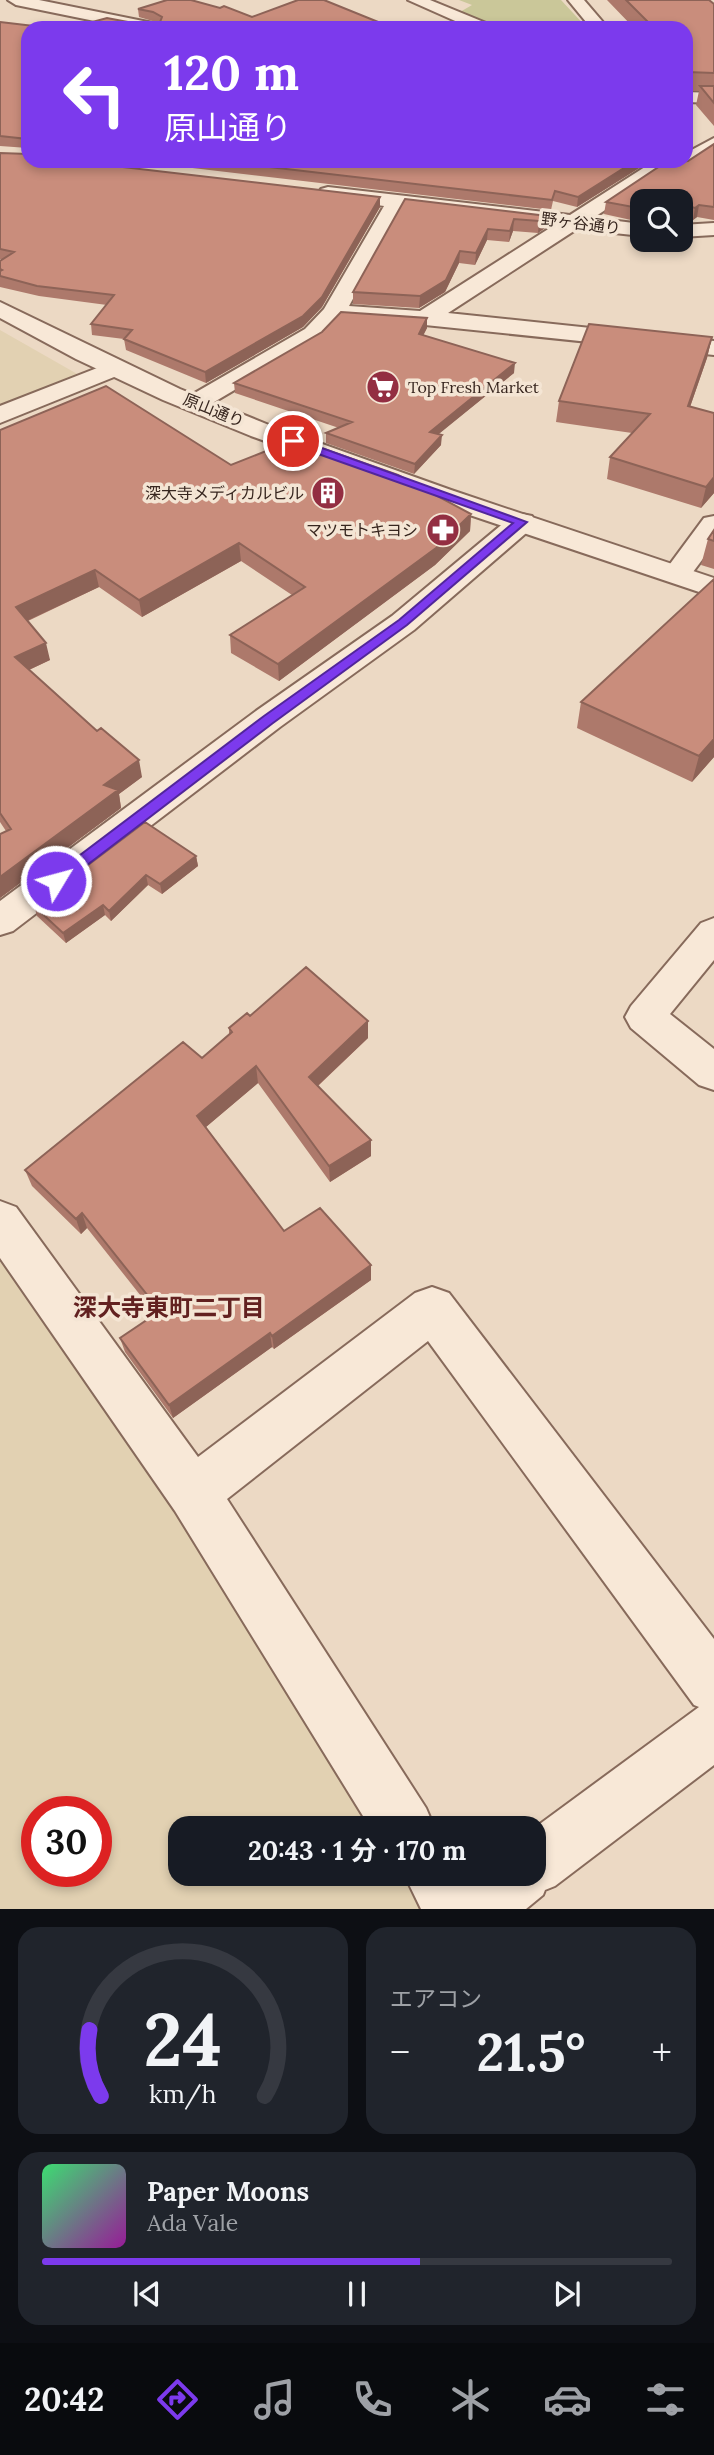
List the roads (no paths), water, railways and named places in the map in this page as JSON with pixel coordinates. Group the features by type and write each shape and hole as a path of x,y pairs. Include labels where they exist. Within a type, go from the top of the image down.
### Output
{"street":[{"path":"16,0 119,21"},
{"path":"416,0 468,21"},
{"path":"576,0 594,21"},
{"path":"693,96 714,98"},
{"path":"693,157 714,145"},
{"path":"425,318 654,169 666,168"},
{"name":"野ヶ谷通り","path":"314,192 630,229"},
{"path":"195,403 313,334 334,312 396,202"},
{"path":"693,230 714,229"},
{"name":"原山通り","path":"0,309 115,368 195,403 343,460 714,587"},
{"path":"334,312 425,318 714,348"},
{"path":"0,415 115,368"},
{"path":"0,922 268,719 403,623 522,522"},
{"path":"677,574 714,524"},
{"path":"714,933 645,1017 714,1073"},
{"path":"0,1220 193,1493 397,1816"},
{"path":"193,1493 432,1309 714,1685"},
{"path":"546,1856 714,1729"},
{"path":"442,1886 456,1909"},
{"path":"476,1909 506,1886"}],"place":[{"name":"Top Fresh Market","path":"383,387"},
{"name":"深大寺メディカルビル","path":"328,493"},
{"name":"マツモトキヨシ","path":"443,530"}],"district":[{"name":"深大寺東町二丁目","path":"169,1307"}]}
